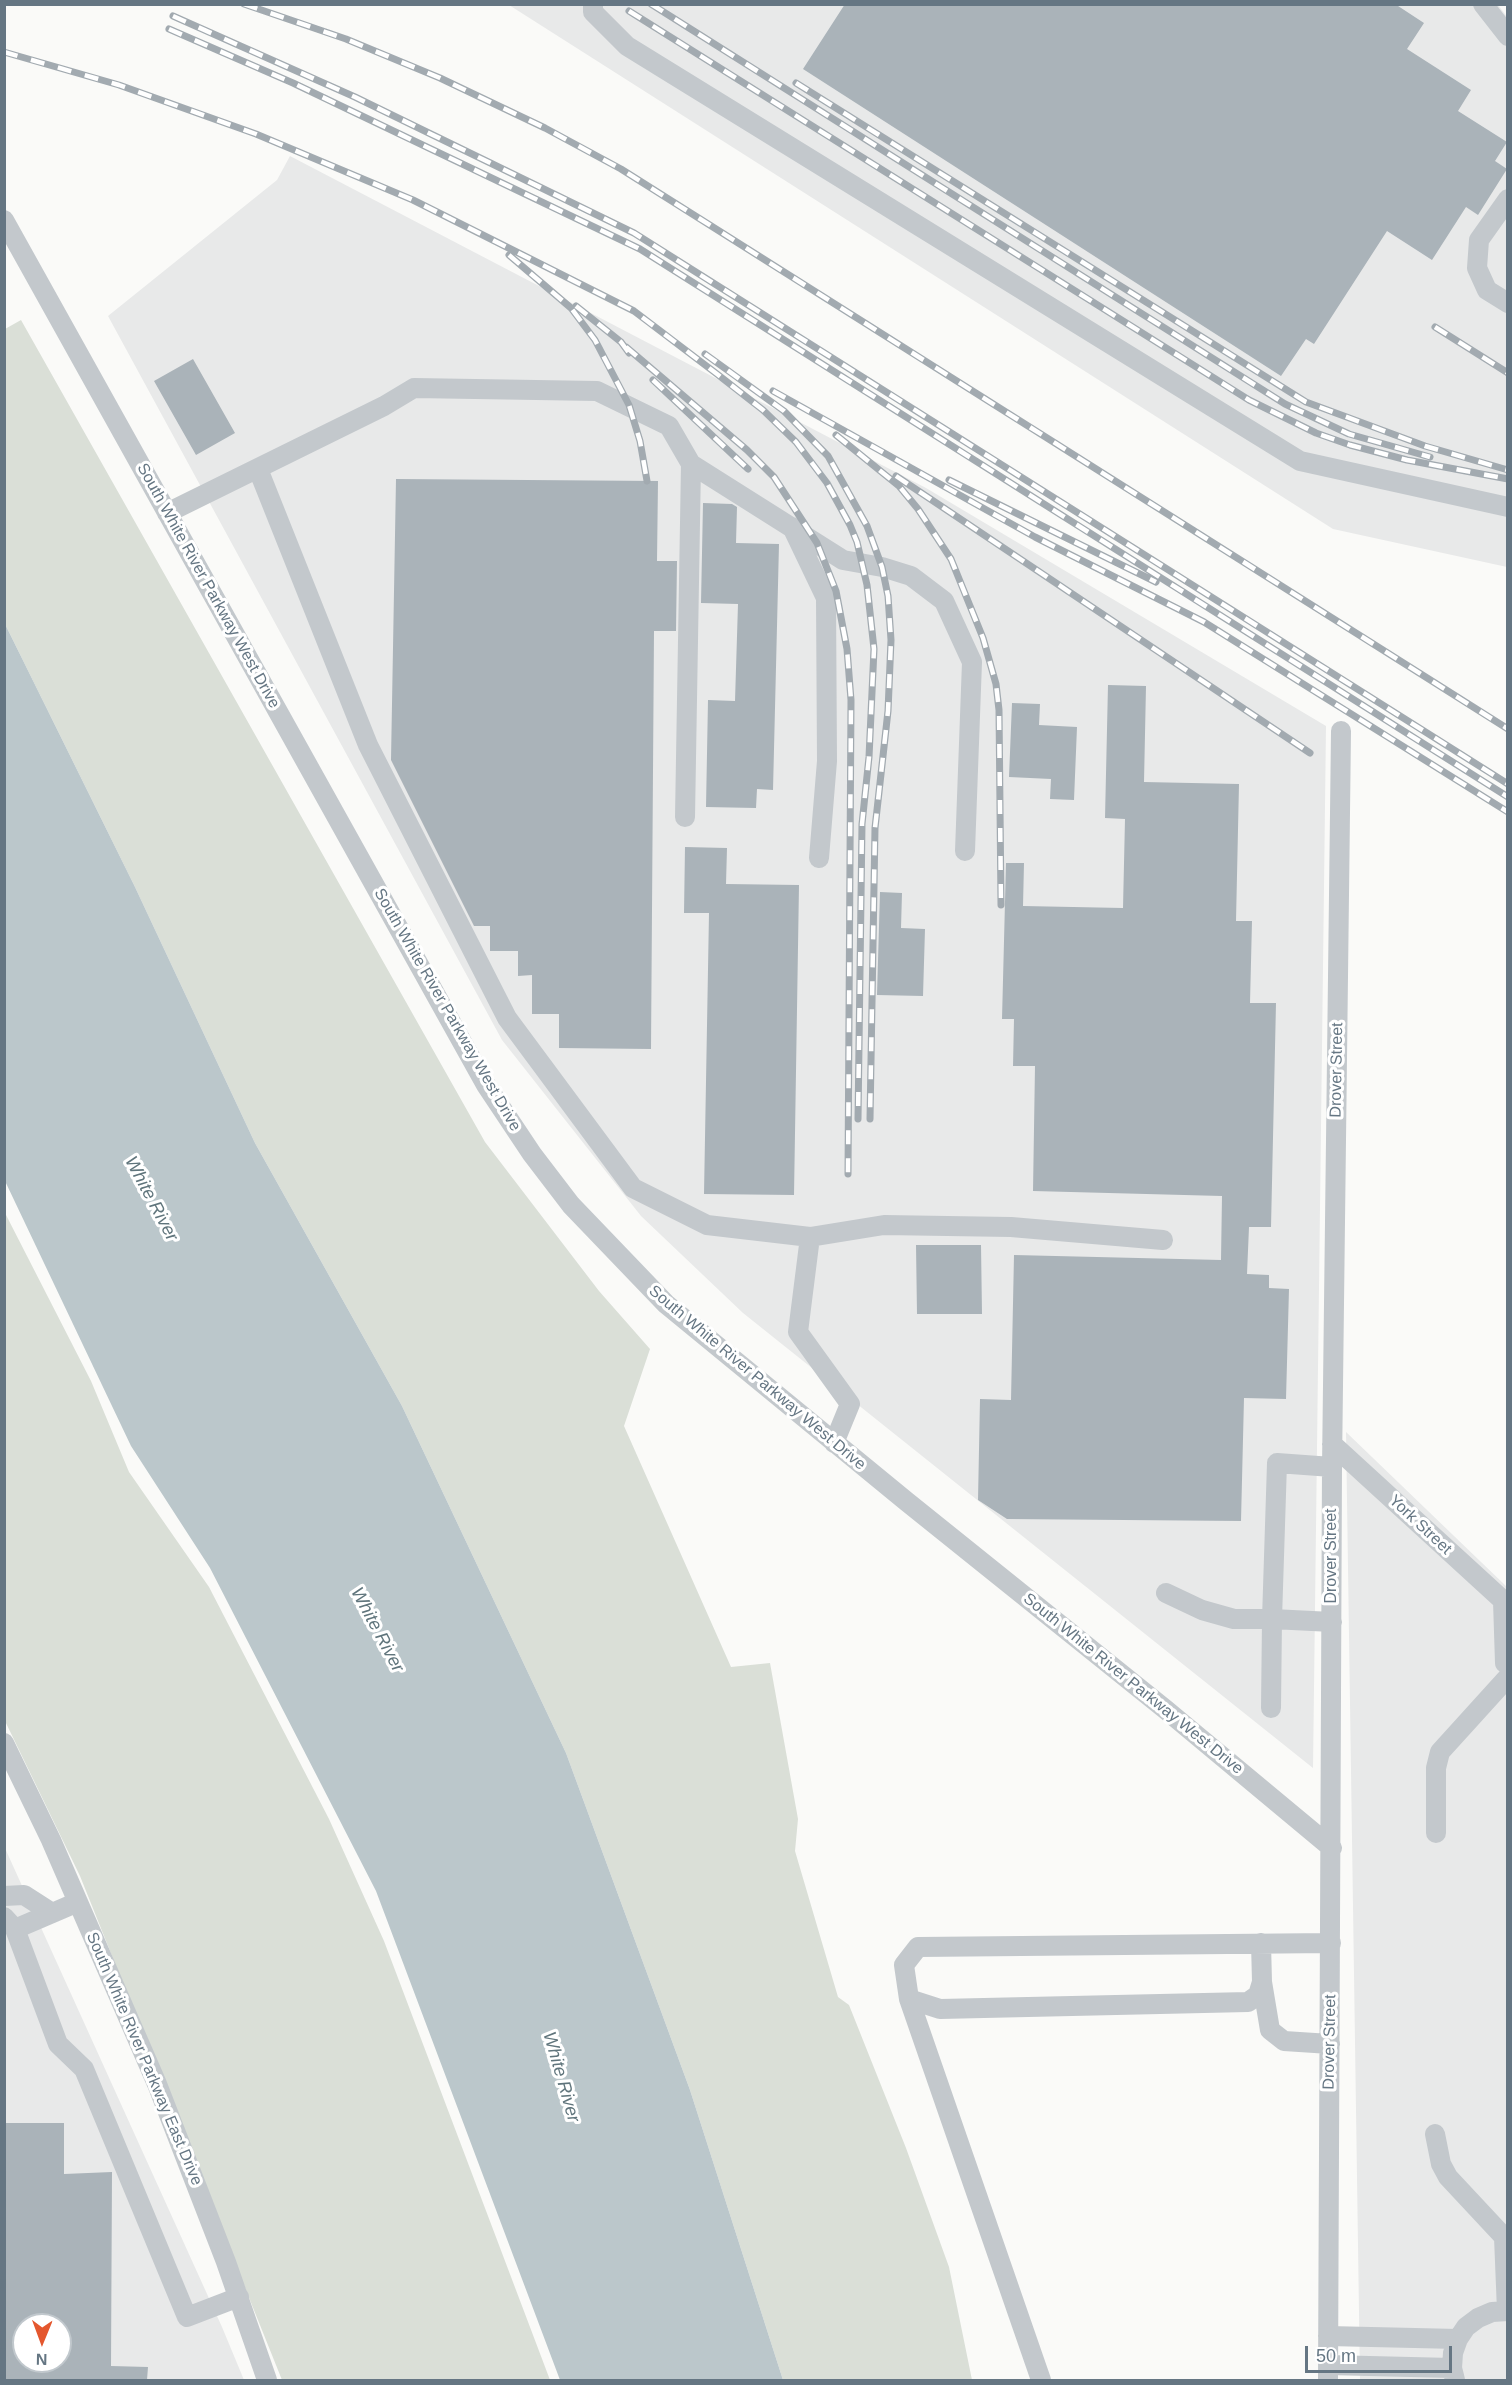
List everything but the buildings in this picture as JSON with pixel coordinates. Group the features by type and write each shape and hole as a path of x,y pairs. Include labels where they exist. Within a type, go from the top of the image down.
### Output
{"street":[{"path":"593,4 593,12 627,46 1300,461 1508,507"},
{"path":"1483,4 1508,36"},
{"path":"1508,199 1479,240 1477,268 1487,290 1508,303"},
{"name":"South White River Parkway West Drive","path":"4,220 486,1085 532,1154 601,1239 652,1292 834,1443 1166,1709 1332,1848"},
{"path":"168,513 384,406 414,388 597,391 669,426 691,464 843,560 882,567 910,576 944,601 972,662 965,851"},
{"path":"685,817 691,464"},
{"path":"258,469 368,745 507,1018 633,1188 707,1225 810,1237 884,1225 1011,1227 1163,1240"},
{"path":"791,526 826,598 827,761 819,858"},
{"name":"Drover Street","path":"1328,2373 1332,1444 1341,731"},
{"path":"810,1237 798,1332 850,1404 834,1443"},
{"name":"York Street","path":"1332,1444 1505,1603"},
{"path":"1271,1708 1277,1463 1332,1467"},
{"path":"1166,1593 1202,1610 1234,1619 1332,1622"},
{"path":"1436,1833 1436,1768 1440,1752 1507,1668 1505,1603"},
{"name":"South White River Parkway East Drive","path":"4,1743 78,1902 157,2084 239,2297 267,2380"},
{"path":"4,1896 24,1895 52,1913"},
{"path":"78,1902 52,1913 10,1923 58,2044 84,2069 187,2317 239,2297"},
{"path":"1261,1943 1262,1982 1270,2030 1284,2041 1330,2044"},
{"path":"1041,2380 909,1999 904,1965 918,1947 1331,1943"},
{"path":"909,1999 940,2010 1248,2002 1258,1995 1262,1982"},
{"path":"1328,2373 1388,2367 1454,2374 1453,2353 1458,2339 1478,2318 1507,2311 1504,2237 1448,2176 1441,2164 1435,2134"},
{"path":"1328,2336 1458,2339"},
{"path":"1369,2380 1388,2367"}],"shaded area":[{"path":"509,5 1498,5 1508,18 1507,567 1333,529"},
{"path":"290,156 926,488 1326,726 1313,1768 743,1313 641,1216 502,1040 108,316 277,180"},
{"path":"21,320 485,1142 599,1291 650,1349 624,1426 731,1667 770,1663 798,1819 795,1851 838,1997 849,2005 906,2148 949,2267 972,2380 783,2380 690,2090 566,1753 402,1406 255,1143 135,887 5,624 5,329"},
{"path":"5,1213 91,1381 129,1472 209,1587 329,1819 384,1941 550,2380 282,2380 80,1876 5,1721"},
{"path":"1346,1432 1507,1587 1507,2380 1360,2380"},
{"path":"4,1846 222,2327 244,2380 5,2380"}],"water":[{"name":"White River","path":"5,624 135,887 255,1143 402,1406 566,1753 690,2090 783,2380 560,2380 376,1891 210,1568 131,1446 5,1181"}],"railway":[{"path":"244,4 346,39 440,78 545,128 621,169 1508,729"},
{"path":"651,4 1285,404 1349,434 1430,457"},
{"path":"629,11 1249,400 1316,433 1350,445 1407,460 1508,479"},
{"path":"173,16 355,97 634,233 1508,784"},
{"path":"169,29 293,83 640,249 1508,797"},
{"path":"4,52 119,85 256,134 413,200 451,219"},
{"path":"796,83 1306,402 1425,446 1508,470"},
{"path":"443,215 634,311 717,374 763,410 796,442 827,483 850,525 857,542 867,585 874,649 869,757 862,824 858,1119"},
{"path":"509,255 571,308 595,340 629,405 640,441 647,481"},
{"path":"576,306 621,342 629,353"},
{"path":"1435,327 1508,373"},
{"path":"626,347 747,450 774,477 817,543 836,591 847,649 851,700 848,1174"},
{"path":"705,354 784,411 828,456 867,526 882,567 888,596 891,640 888,711 875,828 870,1119"},
{"path":"653,380 748,469"},
{"path":"773,391 1035,537 1204,622 1508,812"},
{"path":"836,435 899,486 918,509 951,559 983,638 996,684 999,710 1001,905"},
{"path":"896,476 1310,753"},
{"path":"949,480 1156,582"}]}
